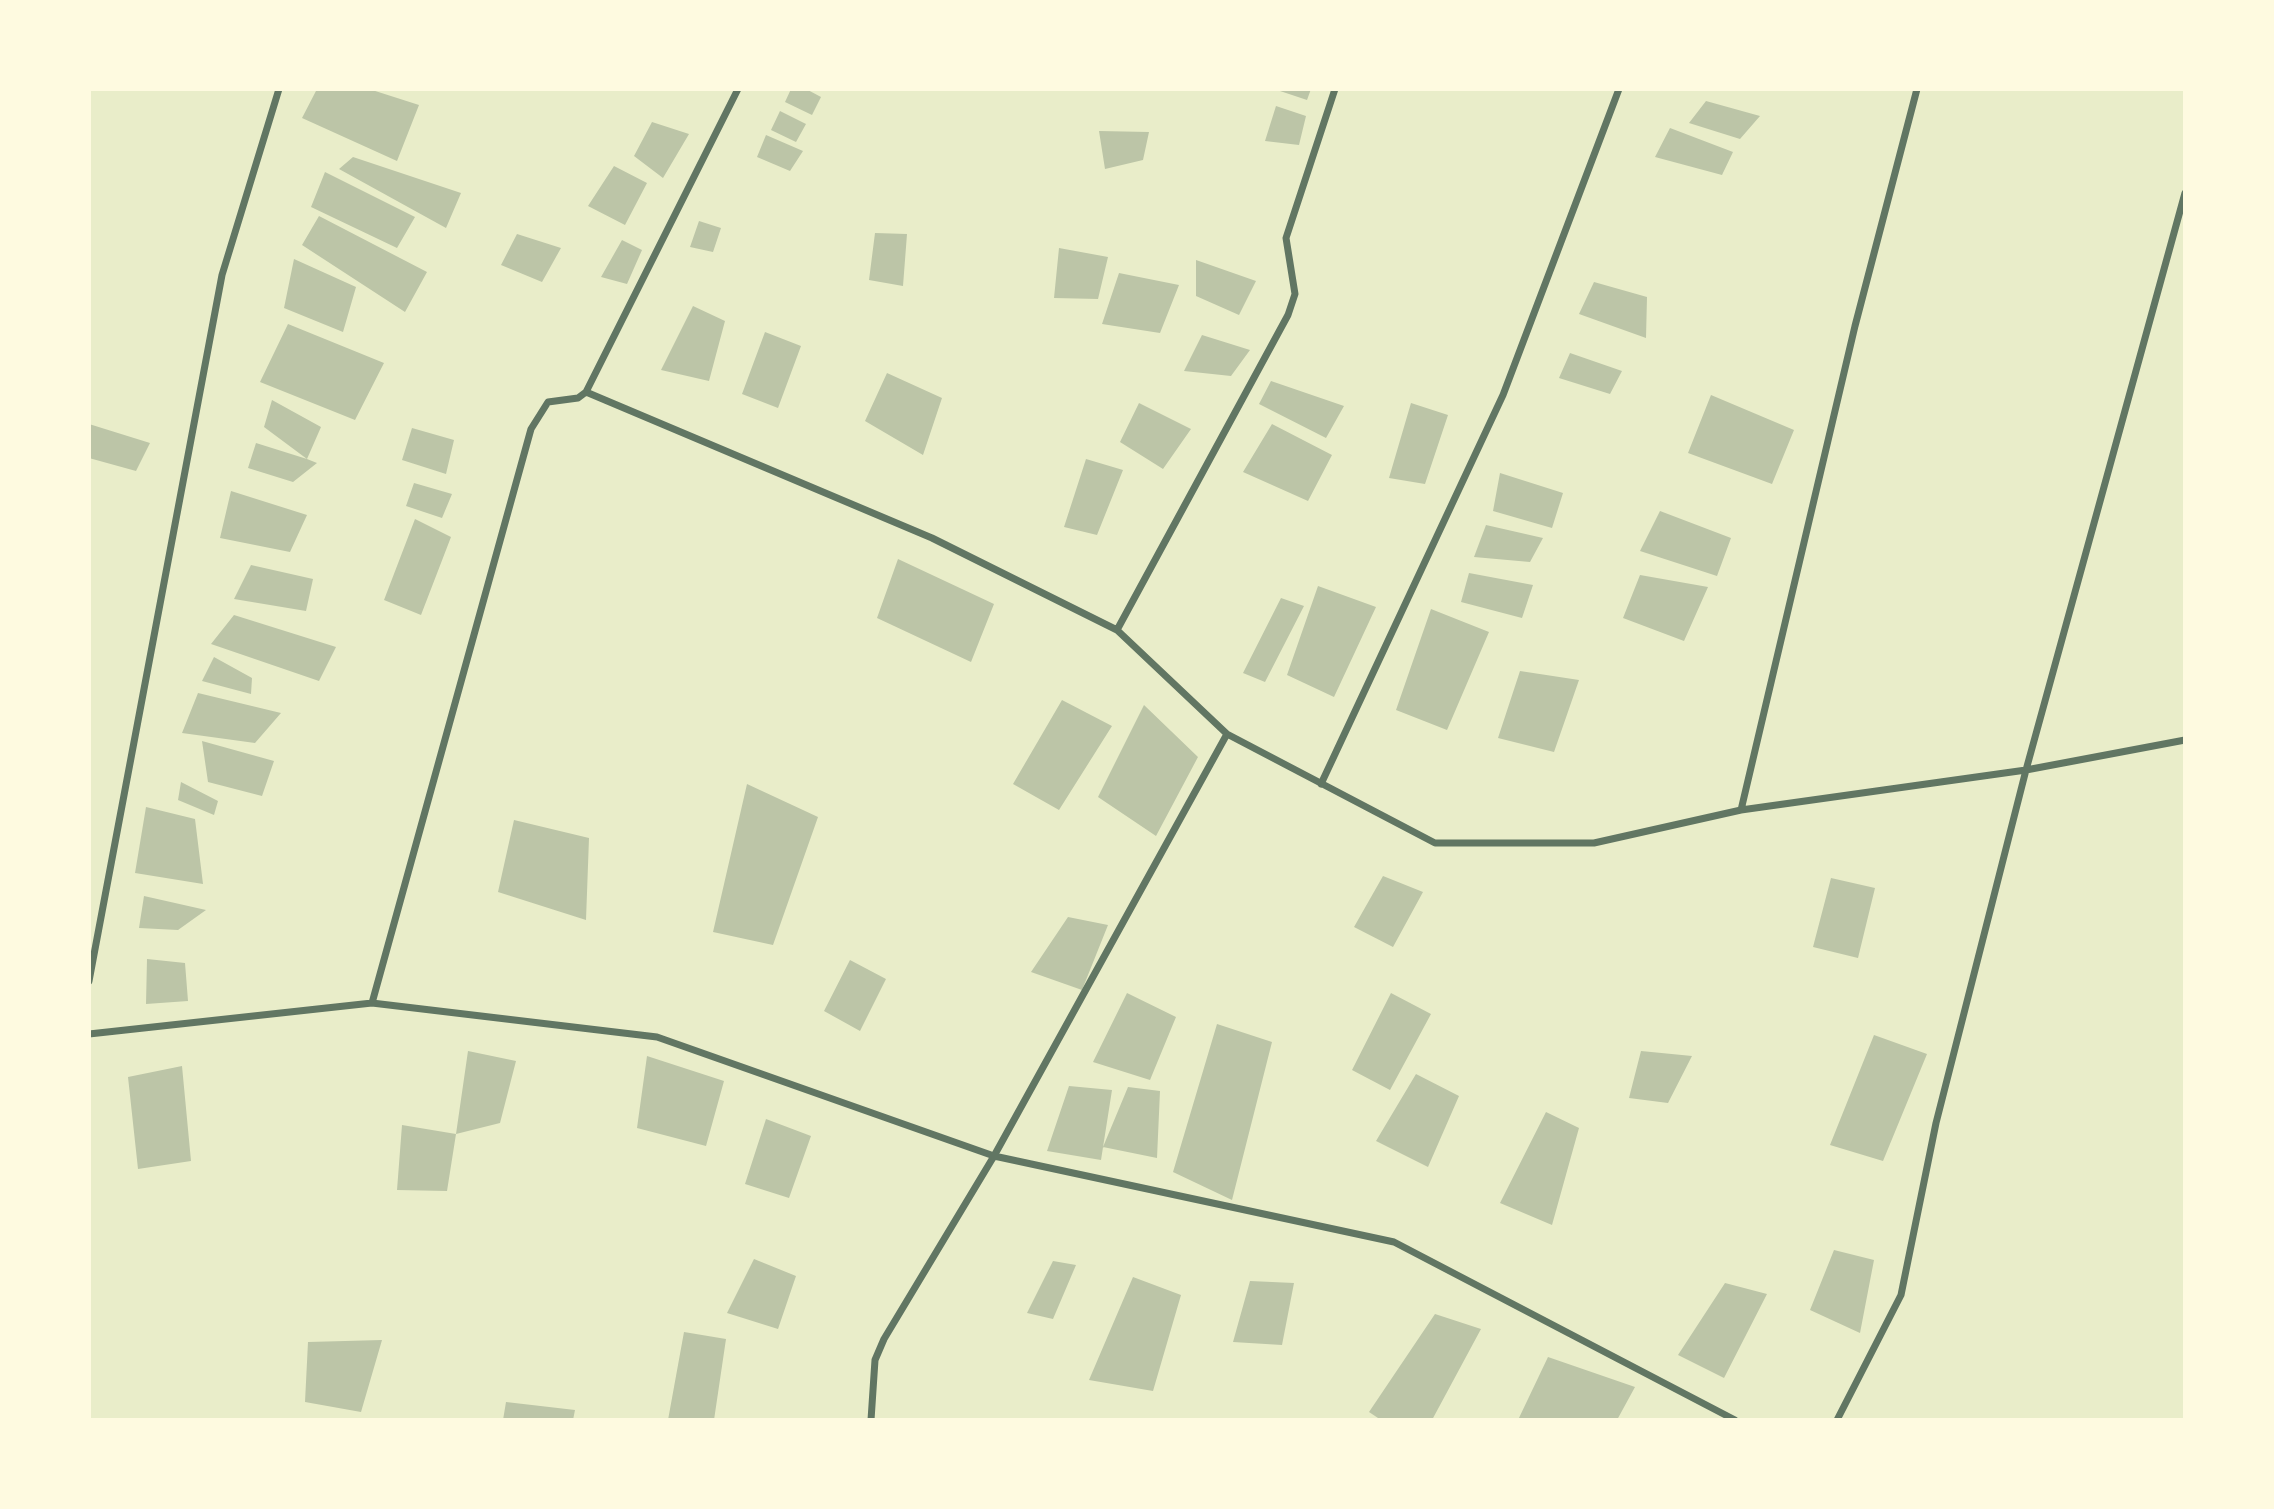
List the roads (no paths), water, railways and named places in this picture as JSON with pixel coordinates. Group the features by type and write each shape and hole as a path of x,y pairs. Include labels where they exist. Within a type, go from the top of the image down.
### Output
{"street":[{"path":"89,981 222,275 279,89"},
{"path":"372,1003 531,429 548,402 578,397 586,392 738,89"},
{"path":"1117,630 1288,315 1294,294 1286,238 1335,89"},
{"path":"1321,784 1503,395 1619,89"},
{"path":"1741,810 1855,326 1917,89"},
{"path":"1837,1420 1901,1295 1936,1124 2026,770 2185,193"},
{"path":"586,392 932,538 1117,630 1227,734 1435,843 1594,844 1741,810 2026,770 2185,740"},
{"path":"871,1420 875,1360 884,1339 994,1156 1227,734"},
{"path":"89,1034 372,1003 657,1037 994,1156 1394,1242 1735,1420"}]}
